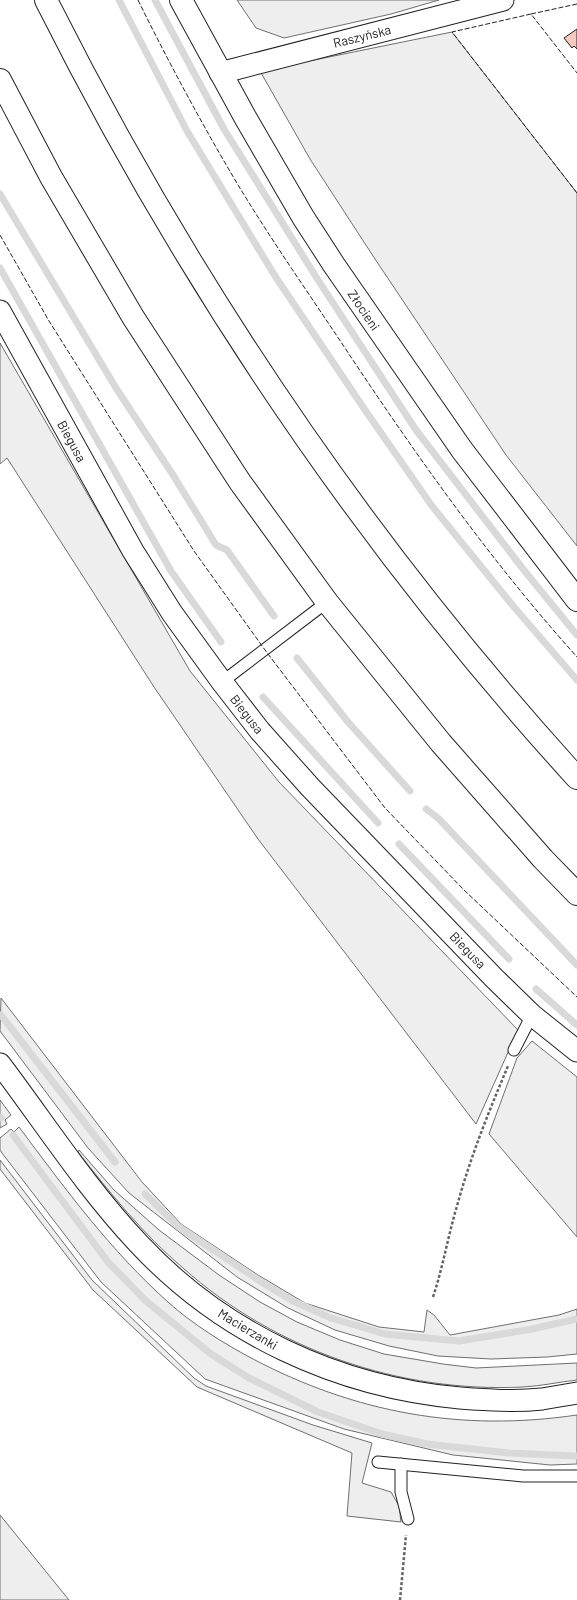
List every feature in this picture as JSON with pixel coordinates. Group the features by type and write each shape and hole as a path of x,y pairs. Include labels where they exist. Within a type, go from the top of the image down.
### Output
{"main road":[{"path":"46,0 108,118 162,213 226,318 297,425 357,508 424,596 577,778"},
{"name":"Złocieni","path":"181,0 220,73 303,216 338,272 462,450 577,600"},
{"path":"0,80 51,177 133,317 240,482 327,602 441,743 543,859 577,894"}],"street":[{"name":"Raszyńska","path":"220,73 503,0"},
{"name":"Biegusa","path":"0,311 133,551 172,613 260,731 310,786 532,1015 577,1051"},
{"name":"Macierzanki","path":"0,1064 96,1195 135,1240 179,1283 229,1321 288,1352 328,1370 372,1384 418,1393 488,1400 540,1399 577,1393"}],"lane":[{"path":"222,682 327,602"},
{"path":"514,1050 532,1015"},
{"path":"378,1462 524,1476 577,1476"},
{"path":"401,1464 401,1492 408,1519"}],"path":[{"path":"433,1297 439,1280 457,1205 486,1119 514,1050"},
{"path":"400,1600 408,1519"}],"shaded area":[{"path":"237,0 439,0 391,14 284,38 256,28"},
{"path":"452,32 577,193 577,546 506,455 373,256 310,159 260,71"},
{"path":"0,343 190,671 279,782 518,1030 476,1124 258,839 154,687 7,458 0,464"},
{"path":"1,998 142,1182 181,1224 258,1275 305,1303 379,1327 424,1332 427,1310 434,1315 450,1335 559,1315 577,1309 577,1354 547,1357 491,1359 438,1356 389,1346 335,1330 288,1308 237,1277 129,1193 88,1148 0,1031"},
{"path":"532,1041 577,1077 577,1237 489,1134 517,1058"},
{"path":"0,1100 11,1115 5,1120 7,1124 0,1128"},
{"path":"19,1127 90,1219 127,1262 169,1303 220,1340 253,1359 292,1378 331,1393 370,1405 410,1414 451,1419 492,1421 534,1420 577,1415 577,1464 550,1465 453,1455 344,1429 205,1379 101,1282 2,1153 0,1150 0,1138 11,1129 14,1132"},
{"path":"79,1150 114,1190 159,1230 219,1275 260,1302 297,1322 340,1340 384,1354 443,1364 476,1368 577,1363 577,1380 523,1387 477,1387 431,1382 386,1374 341,1360 299,1343 258,1322 219,1297 168,1255 102,1183 78,1152"},
{"path":"0,1160 92,1280 194,1378 206,1386 313,1425 372,1443 362,1483 391,1492 399,1506 401,1522 347,1516 352,1453 197,1387 93,1290 0,1169"},
{"path":"0,1515 69,1600 0,1600"}],"building":[{"path":"577,29 577,49 574,46 572,48 564,38"}],"waterway":[{"path":"119,0 187,131 275,276 365,410 432,506 514,607 577,680"},
{"path":"155,0 224,129 318,280 416,430 523,569 577,635"},
{"path":"0,194 116,388 173,475 216,545 227,550 274,616"},
{"path":"0,268 171,571 221,642"},
{"path":"297,658 348,722 410,791"},
{"path":"263,697 378,823"},
{"path":"426,809 438,818 577,965"},
{"path":"399,844 509,959"},
{"path":"536,989 577,1025"},
{"path":"1,1015 115,1162"},
{"path":"13,1135 108,1262 146,1301 211,1354 249,1378 318,1412 382,1434 427,1444 509,1453 577,1456"},
{"path":"145,1194 179,1227 263,1283 293,1301 331,1318 385,1334 459,1341 532,1329 577,1319"}],"fence":[{"path":"138,0 170,64 216,147 241,190 298,278 424,464 453,504 513,582 577,657"},
{"path":"577,4 531,14 577,73"},
{"path":"531,14 452,32 577,193"},
{"path":"0,235 49,321 194,551 265,650 385,808 464,890 577,997"}]}
